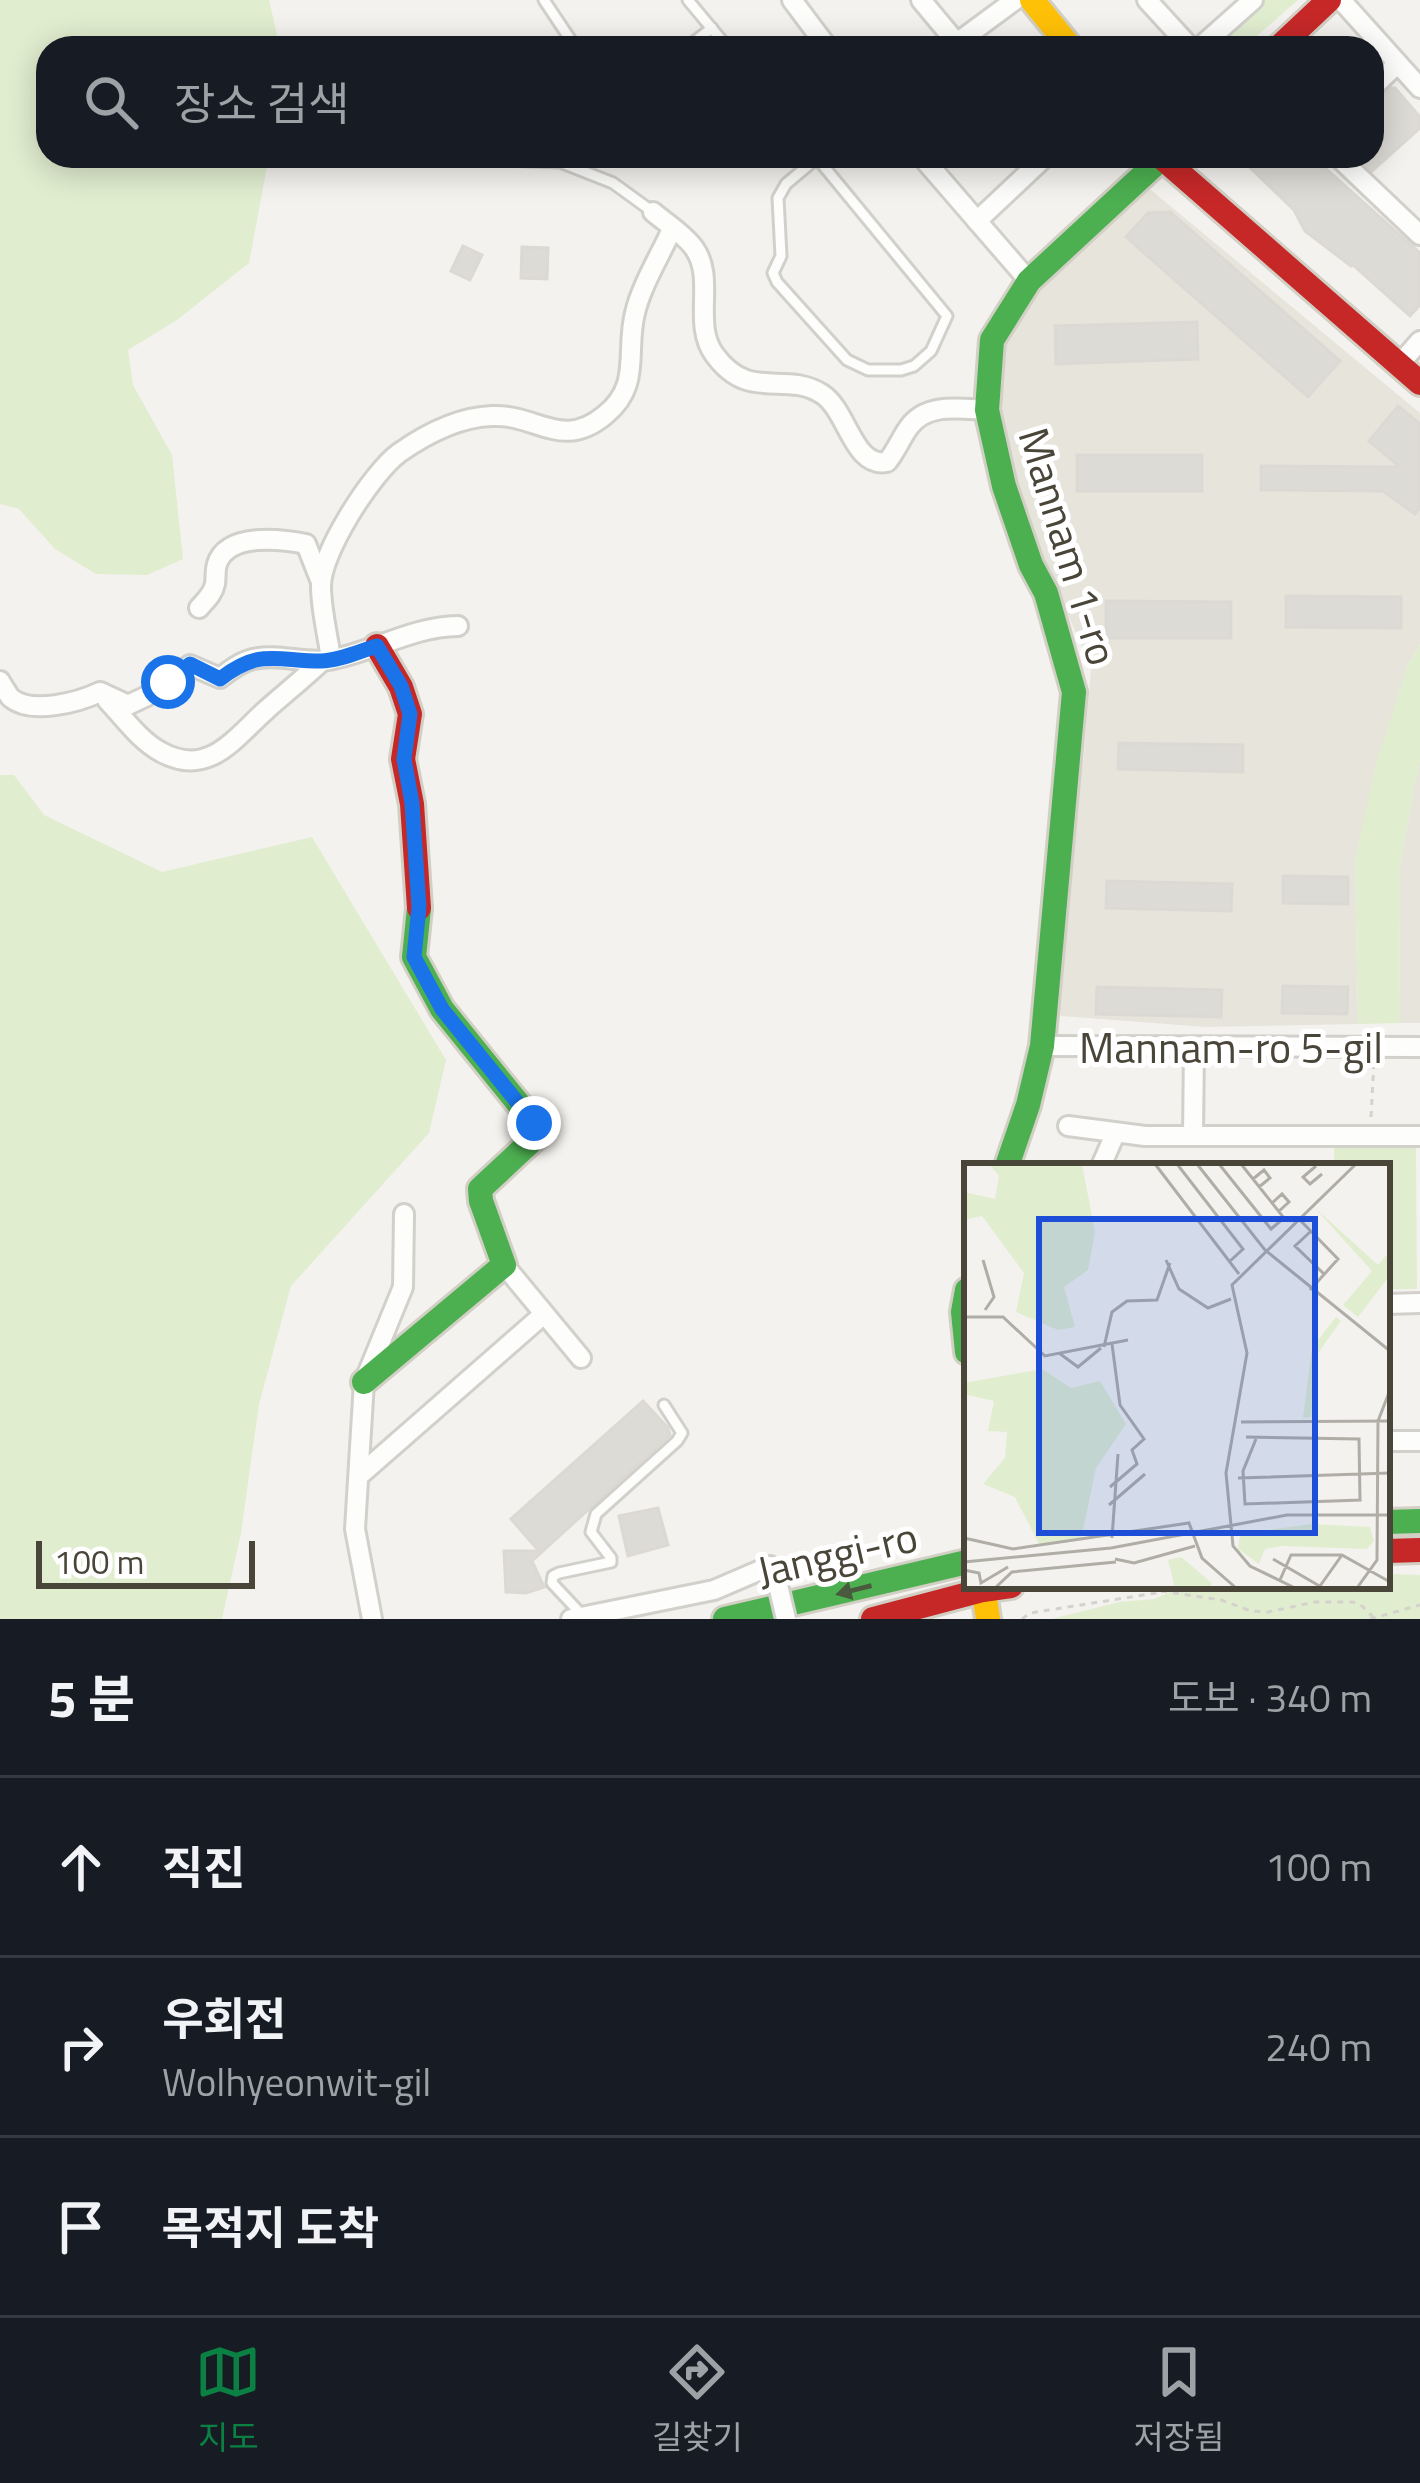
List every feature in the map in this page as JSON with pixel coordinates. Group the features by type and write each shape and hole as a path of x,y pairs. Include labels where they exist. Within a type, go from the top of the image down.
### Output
{"street":[{"path":"792,0 818,36"},
{"path":"921,0 948,36"},
{"path":"969,36 1016,0"},
{"path":"1032,0 1062,36"},
{"path":"1147,0 1183,36"},
{"path":"1210,36 1253,0"},
{"path":"1291,36 1329,0"},
{"path":"1340,0 1372,36"},
{"path":"1384,49 1420,88"},
{"path":"1384,76 1397,64"},
{"path":"932,168 1029,281"},
{"path":"977,220 1033,168"},
{"name":"Mannam 1-ro","path":"1008,1163 1042,1046 1074,692 1046,593 1031,565 1004,486 987,410 992,340 1029,281 1150,168"},
{"path":"1174,168 1420,383"},
{"path":"1349,168 1420,236"},
{"path":"652,212 692,244 700,258 703,326 718,359 740,379 805,387 832,401 870,461 887,462 911,423 926,413 987,410"},
{"path":"321,582 349,516 395,456 422,439 452,424 500,416 570,432 586,428 621,400 629,383 635,312 672,229"},
{"path":"1398,366 1420,341"},
{"path":"199,608 214,590 217,562 234,546 266,538 306,544 321,582 326,660"},
{"path":"100,692 128,705 190,664 220,679 252,659 326,660 431,626 458,626"},
{"path":"377,646 401,686 410,714 404,759 419,907 414,957 442,1009 538,1134 487,1180 480,1189 481,1201 504,1265 581,1358"},
{"path":"100,692 163,754 200,760 234,742 326,660"},
{"path":"0,681 10,698 28,705 81,701 100,692"},
{"name":"Mannam-ro 5-gil","path":"1042,1046 1420,1047"},
{"path":"1193,1135 1194,1048"},
{"path":"1068,1126 1115,1134 1420,1136"},
{"path":"1102,1163 1115,1134"},
{"path":"372,1619 356,1529 364,1382 403,1287 404,1214"},
{"path":"364,1382 504,1265"},
{"path":"1390,1304 1420,1303"},
{"path":"360,1474 544,1314"},
{"path":"1390,1442 1420,1441"},
{"path":"1390,1522 1420,1521"},
{"path":"1390,1551 1420,1550"},
{"name":"Janggi-ro","path":"725,1619 964,1563"},
{"path":"576,1617 714,1590 770,1566 786,1619"},
{"name":"Janggi-ro","path":"874,1619 979,1589"},
{"path":"983,1589 988,1619"}],"lane":[{"path":"544,0 568,36"},
{"path":"688,0 718,36"},
{"path":"702,36 712,28"},
{"path":"573,168 613,183 652,212"},
{"path":"804,168 778,198 781,256 773,273 776,282 847,360 868,370 914,366 931,351 947,316 827,168"},
{"path":"576,1617 552,1582 554,1576 610,1562 592,1532 596,1514 677,1442 682,1433 664,1405"}],"path":[{"path":"1370,1136 1374,1047"},
{"path":"1022,1619 1030,1613 1170,1589"},
{"path":"1161,1592 1221,1600 1268,1616 1315,1602 1353,1602 1372,1618 1420,1605"},
{"path":"1038,1612 1046,1619"}],"shaded area":[{"path":"1145,185 1420,413 1420,644 1408,664 1355,861 1358,1024 1206,1027 1061,1016 1051,998 1091,669 1029,523 1003,442 997,402 1001,344 1036,294"},
{"path":"1420,758 1420,1023 1400,1023 1399,870"}],"green space":[{"path":"0,0 269,0 277,36 36,36 36,168 267,168 249,263 177,320 128,350 133,385 172,455 183,559 147,575 96,574 55,549 19,509 0,504"},
{"path":"1266,0 1298,0 1257,36 1228,36"},
{"path":"1420,644 1420,758 1399,870 1400,1023 1358,1024 1355,861 1377,759 1408,664"},
{"path":"0,775 14,775 44,815 162,872 312,837 446,1060 429,1133 291,1286 259,1404 241,1533 222,1619 0,1619"},
{"path":"1416,1147 1417,1289 1390,1289 1390,1163 1334,1163 1334,1148"},
{"path":"1390,1574 1420,1575 1420,1619 1052,1619 1119,1602 1154,1599 1177,1589 1390,1589"}],"building":[{"path":"1395,88 1420,117 1420,128 1384,160 1384,94"},
{"path":"1250,168 1325,168 1420,253 1420,305 1410,316 1353,265 1305,231 1294,210"},
{"path":"1170,212 1340,361 1308,397 1126,237 1148,213"},
{"path":"463,246 482,255 470,280 451,271"},
{"path":"522,247 548,248 547,279 521,278"},
{"path":"1197,322 1198,359 1056,364 1055,326"},
{"path":"1398,406 1420,424 1420,508 1415,514 1383,491 1261,490 1261,466 1400,467 1369,441"},
{"path":"1077,455 1202,455 1202,491 1077,491"},
{"path":"1286,596 1401,597 1401,628 1286,627"},
{"path":"1106,601 1231,602 1231,638 1106,638"},
{"path":"1119,743 1243,745 1243,772 1118,769"},
{"path":"1283,876 1348,877 1348,904 1283,903"},
{"path":"1107,881 1232,884 1231,911 1106,908"},
{"path":"1283,986 1348,987 1347,1014 1282,1013"},
{"path":"1097,987 1222,990 1221,1017 1096,1014"},
{"path":"643,1401 670,1435 532,1561 544,1587 526,1593 506,1592 504,1551 539,1551 511,1519"},
{"path":"658,1508 668,1545 628,1556 619,1516"}],"traffic: fast":[{"path":"1008,1163 1042,1046 1074,692 1046,593 1031,565 1004,486 987,410 992,340 1029,281 1151,168"},
{"path":"364,1382 504,1265 480,1189 539,1134 442,1009 414,957 419,908"},
{"path":"964,1306 964,1322"},
{"path":"1390,1522 1420,1521"},
{"path":"725,1619 964,1563"}],"traffic: slow":[{"path":"1032,0 1061,36"},
{"path":"983,1589 988,1619"}],"traffic: jam":[{"path":"1291,36 1329,0"},
{"path":"1174,168 1420,383"},
{"path":"377,646 401,687 410,714 403,759 412,804 419,908"},
{"path":"1390,1551 1420,1550"},
{"path":"873,1619 990,1589"}],"route":[{"path":"168,682 190,664 220,679 252,659 322,661 377,646 401,686 410,714 404,759 419,907 414,957 442,1009 534,1123"}]}
